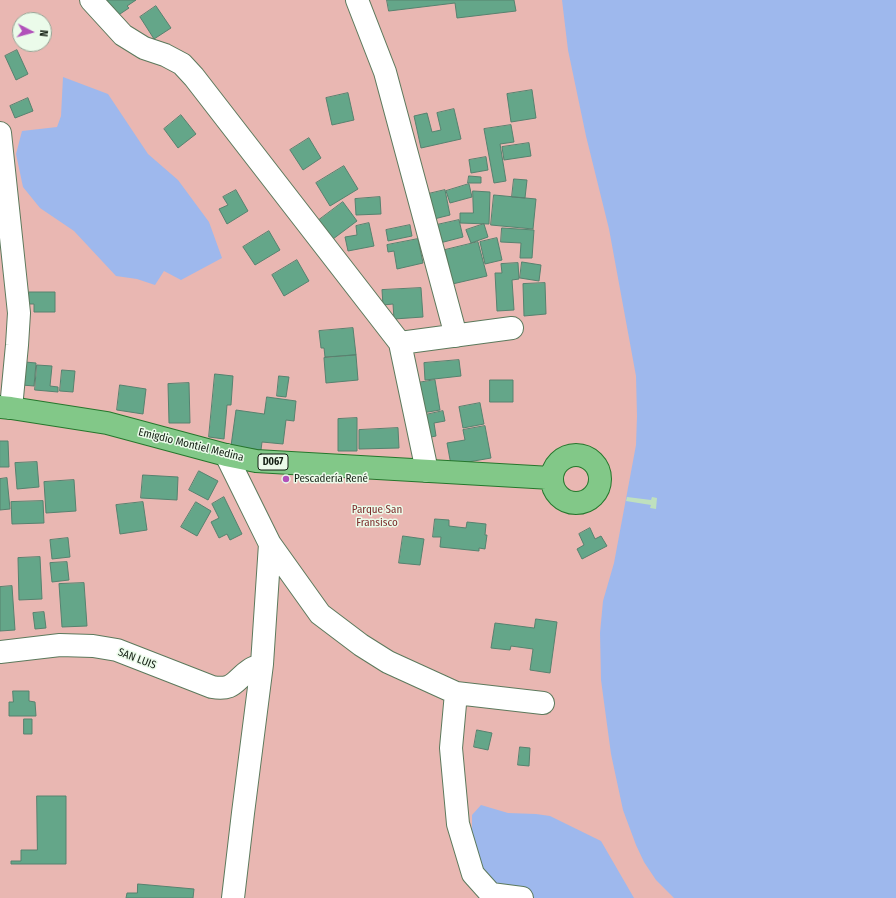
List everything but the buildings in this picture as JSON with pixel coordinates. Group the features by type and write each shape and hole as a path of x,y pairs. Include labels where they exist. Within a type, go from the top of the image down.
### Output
{"main road":[{"name":"Emigdio Montiel Medina","path":"5,407 107,423 226,455 256,461 551,478"}],"street":[{"path":"91,0 123,35 144,48 165,55 182,64 194,77 400,343 427,471"},
{"path":"357,0 385,72 456,336"},
{"path":"0,133 18,313 17,345 5,407"},
{"path":"400,343 512,328"},
{"path":"226,455 270,544 320,614 361,645 388,662 456,693 543,704"},
{"path":"233,898 242,813 262,664 270,544"},
{"name":"SAN LUIS","path":"0,652 60,645 117,650 212,687 223,689 232,685 252,668 262,664"},
{"path":"456,693 451,748 458,824 472,874 492,894 522,898"}],"green space":[{"name":"Parque San Fransisco","path":"0,0 716,0 783,898 0,898"}],"water":[{"path":"562,0 896,0 896,898 674,898 656,880 644,862 636,845 623,810 611,754 601,680 600,633 603,601 614,563 636,445 636,376 609,229 586,136 568,50"},
{"path":"63,77 108,94 148,154 178,180 209,222 222,258 181,280 164,271 155,285 137,279 116,276 74,231 40,208 23,187 16,154 22,131 57,127 61,116"},
{"path":"481,805 508,813 550,816 601,841 634,898 478,898 479,883 472,856 472,815"}],"pier":[{"path":"627,497 651,500 652,497 657,498 656,509 650,508 651,505 626,501"}],"place":[{"name":"Pescadería René","path":"286,479"}]}
